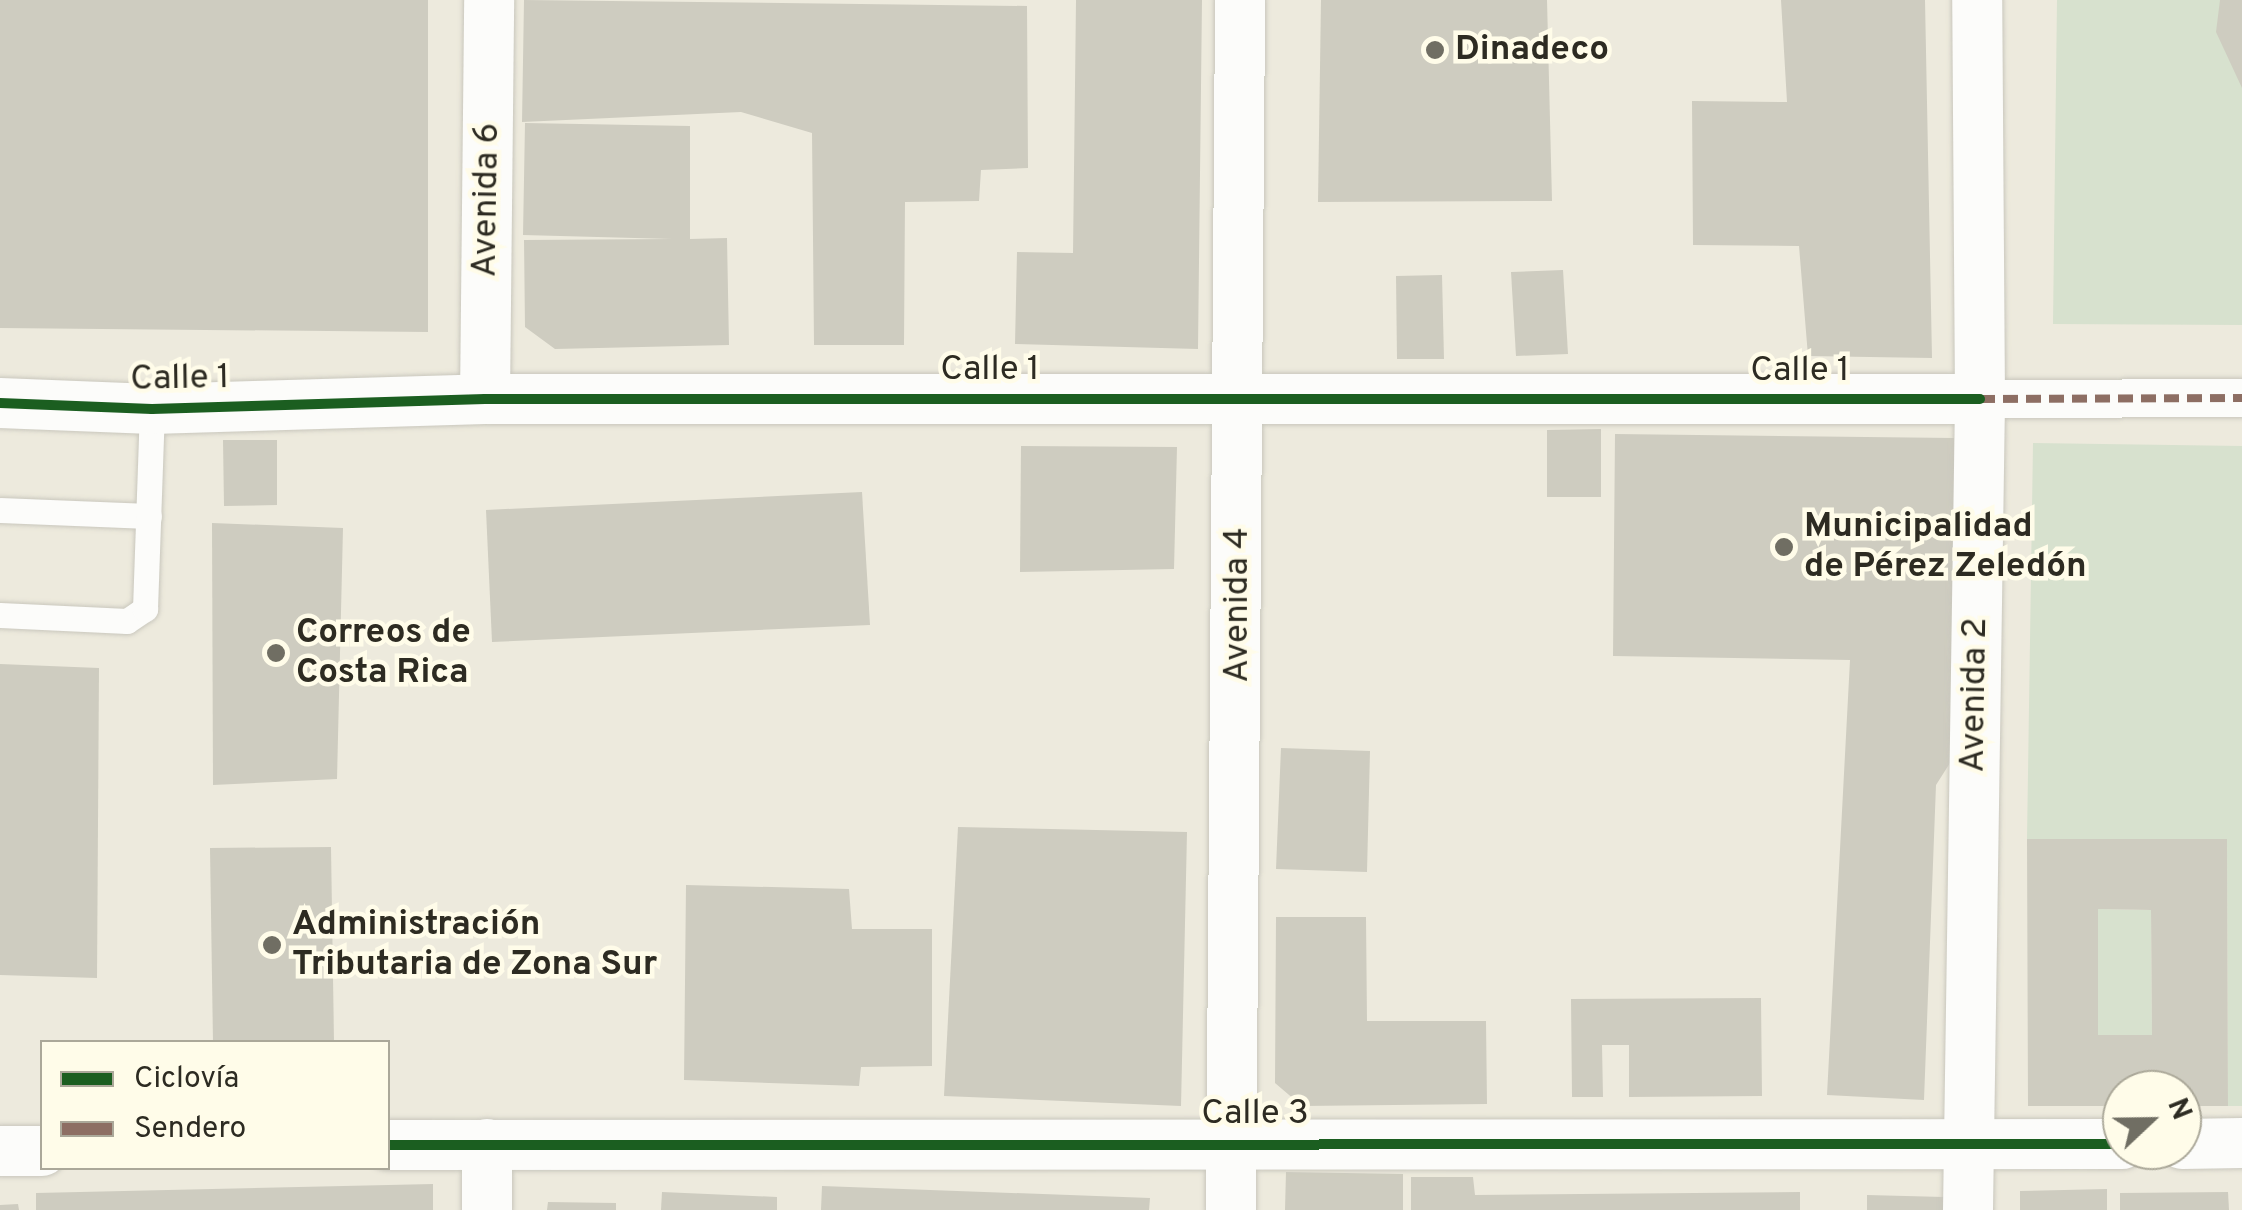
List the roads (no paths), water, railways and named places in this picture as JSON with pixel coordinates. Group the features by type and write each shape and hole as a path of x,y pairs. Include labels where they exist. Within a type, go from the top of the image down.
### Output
{"street":[{"name":"Avenida 6","path":"486,399 489,0"},
{"name":"Avenida 4","path":"1232,1210 1240,0"},
{"name":"Avenida 2","path":"1968,1210 1980,400 1977,0"},
{"name":"Calle 1","path":"0,403 152,409 486,399 2242,398"},
{"name":"Calle 3","path":"390,1145 1234,1141 2102,1144"},
{"path":"2202,1144 2242,1143"},
{"path":"487,1144 487,1210"},
{"path":"0,1152 40,1151"}],"lane":[{"path":"0,615 127,621 145,610 152,409"},
{"path":"0,510 150,516"}],"place":[{"name":"Dinadeco","path":"1435,50"},
{"name":"Municipalidad de Pérez Zeledón","path":"1784,547"},
{"name":"Correos de Costa Rica","path":"276,653"},
{"name":"Administración Tributaria de Zona Sur","path":"272,945"}]}
